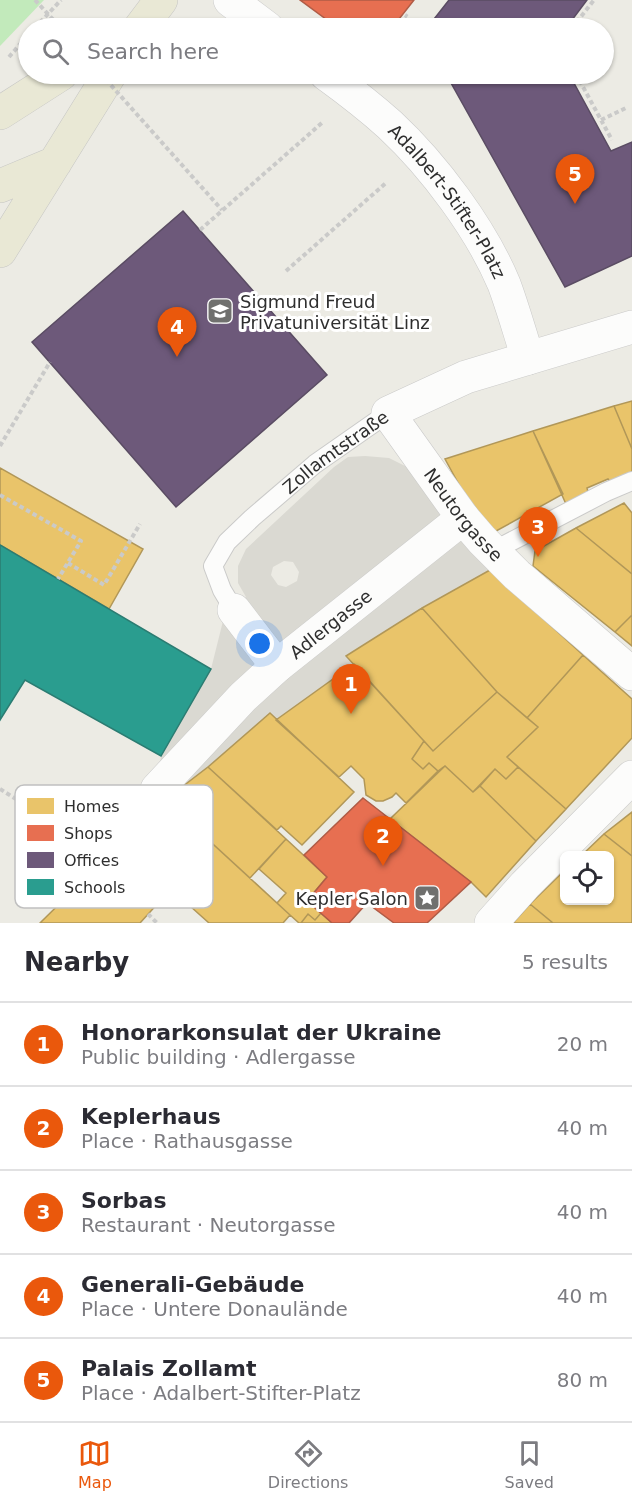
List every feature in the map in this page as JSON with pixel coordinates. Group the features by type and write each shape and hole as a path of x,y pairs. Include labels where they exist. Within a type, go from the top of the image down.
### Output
{"main road":[{"path":"148,18 161,0"},
{"path":"0,113 45,84"},
{"path":"0,251 104,84"},
{"path":"0,186 55,163"}],"street":[{"path":"230,0 254,18"},
{"name":"Adalbert-Stifter-Platz","path":"339,84 391,125 457,203 487,248 504,285 528,358"},
{"name":"Zollamtstraße","path":"388,413 466,377 632,327"},
{"name":"Neutorgasse","path":"388,413 463,518 492,551 632,674"},
{"name":"Adlergasse","path":"161,785 243,697 277,666 463,518"},
{"name":"Zollamtstraße","path":"234,610 277,666"},
{"path":"491,923 632,777"}],"lane":[{"name":"Zollamtstraße","path":"234,610 222,590 213,566 227,542 315,464 388,413"},
{"path":"492,551 632,481"}],"path":[{"path":"35,0 52,18"},
{"path":"44,18 61,0"},
{"path":"580,18 594,0"},
{"path":"405,15 407,18"},
{"path":"7,58 18,46"},
{"path":"110,84 222,210"},
{"path":"581,84 612,140"},
{"path":"601,120 628,107"},
{"path":"200,230 325,120"},
{"path":"286,271 388,181"},
{"path":"0,446 50,362"},
{"path":"0,495 81,541 58,579"},
{"path":"67,563 104,585 140,524"},
{"path":"0,789 15,798"},
{"path":"148,914 158,923"}],"green space":[{"path":"0,0 44,0 27,18 18,18 18,27 0,46"}],"shaded area":[{"path":"365,456 389,458 409,468 494,568 422,608 347,656 354,664 276,720 269,714 185,785 157,785 161,756 211,669 223,621 246,597 238,583 238,566 246,549 334,467 348,457","holes":["284,561 293,562 299,572 297,581 286,587 278,585 271,575 273,567"]}],"building: Homes":[{"path":"632,401 632,449 614,406"},
{"path":"614,406 632,449 632,474 611,483 608,479 587,488 588,492 566,504 533,431"},
{"path":"533,431 563,494 487,536 445,459"},
{"path":"0,468 143,549 109,609 0,545"},
{"path":"624,503 632,513 632,574 576,528"},
{"path":"576,528 632,574 632,615 615,632 533,566 535,551"},
{"path":"490,570 583,655 527,718 497,692 422,608"},
{"path":"422,608 497,692 433,751 346,656"},
{"path":"632,615 632,646 615,632"},
{"path":"583,655 632,699 632,738 566,809 507,757 538,727 527,718"},
{"path":"354,664 424,741 412,759 423,769 429,763 438,771 406,803 396,793 383,801 376,801 366,795 364,779 351,766 339,777 276,720"},
{"path":"497,692 538,727 507,757 518,767 506,779 495,769 473,792 445,766 438,771 429,763 423,769 412,759 424,741 433,751"},
{"path":"270,713 354,792 302,845 281,826 277,830 208,767"},
{"path":"445,766 473,792 480,786 536,841 486,897 471,882 390,819"},
{"path":"208,767 286,839 250,878 213,844 213,785 185,785"},
{"path":"518,767 566,809 536,841 480,786 495,769 506,779"},
{"path":"632,812 632,856 604,834"},
{"path":"604,834 632,856 632,923 553,923 530,904 560,875 560,905 614,905 614,851 586,851"},
{"path":"286,839 327,877 307,901 321,913 315,920 308,914 299,923 290,915 277,903 286,893 259,869"},
{"path":"213,844 290,915 283,923 209,923 192,908 213,908"},
{"path":"530,904 553,923 513,923"},
{"path":"55,908 154,908 140,923 40,923"},
{"path":"321,913 332,923 301,923 308,914 315,920"}],"building: Shops":[{"path":"300,0 414,0 400,18 324,18"},
{"path":"363,798 471,882 427,923 394,923 367,903 349,923 332,923 307,901 327,877 304,855"}],"building: Offices":[{"path":"449,0 587,0 574,18 435,18"},
{"path":"452,84 574,84 611,151 632,142 632,256 565,287"},
{"path":"183,211 327,375 176,507 32,342"}],"building: Schools":[{"path":"0,545 211,669 161,756 25,680 0,720"}],"place":[{"name":"Palais Zollamt","path":"575,204"},
{"name":"Sigmund Freud Privatuniversität Linz","path":"220,311"},
{"name":"Generali-Gebäude","path":"177,357"},
{"name":"Sorbas","path":"538,557"},
{"name":"Honorarkonsulat der Ukraine","path":"351,714"},
{"name":"Keplerhaus","path":"383,866"},
{"name":"Kepler Salon","path":"427,898"}]}
